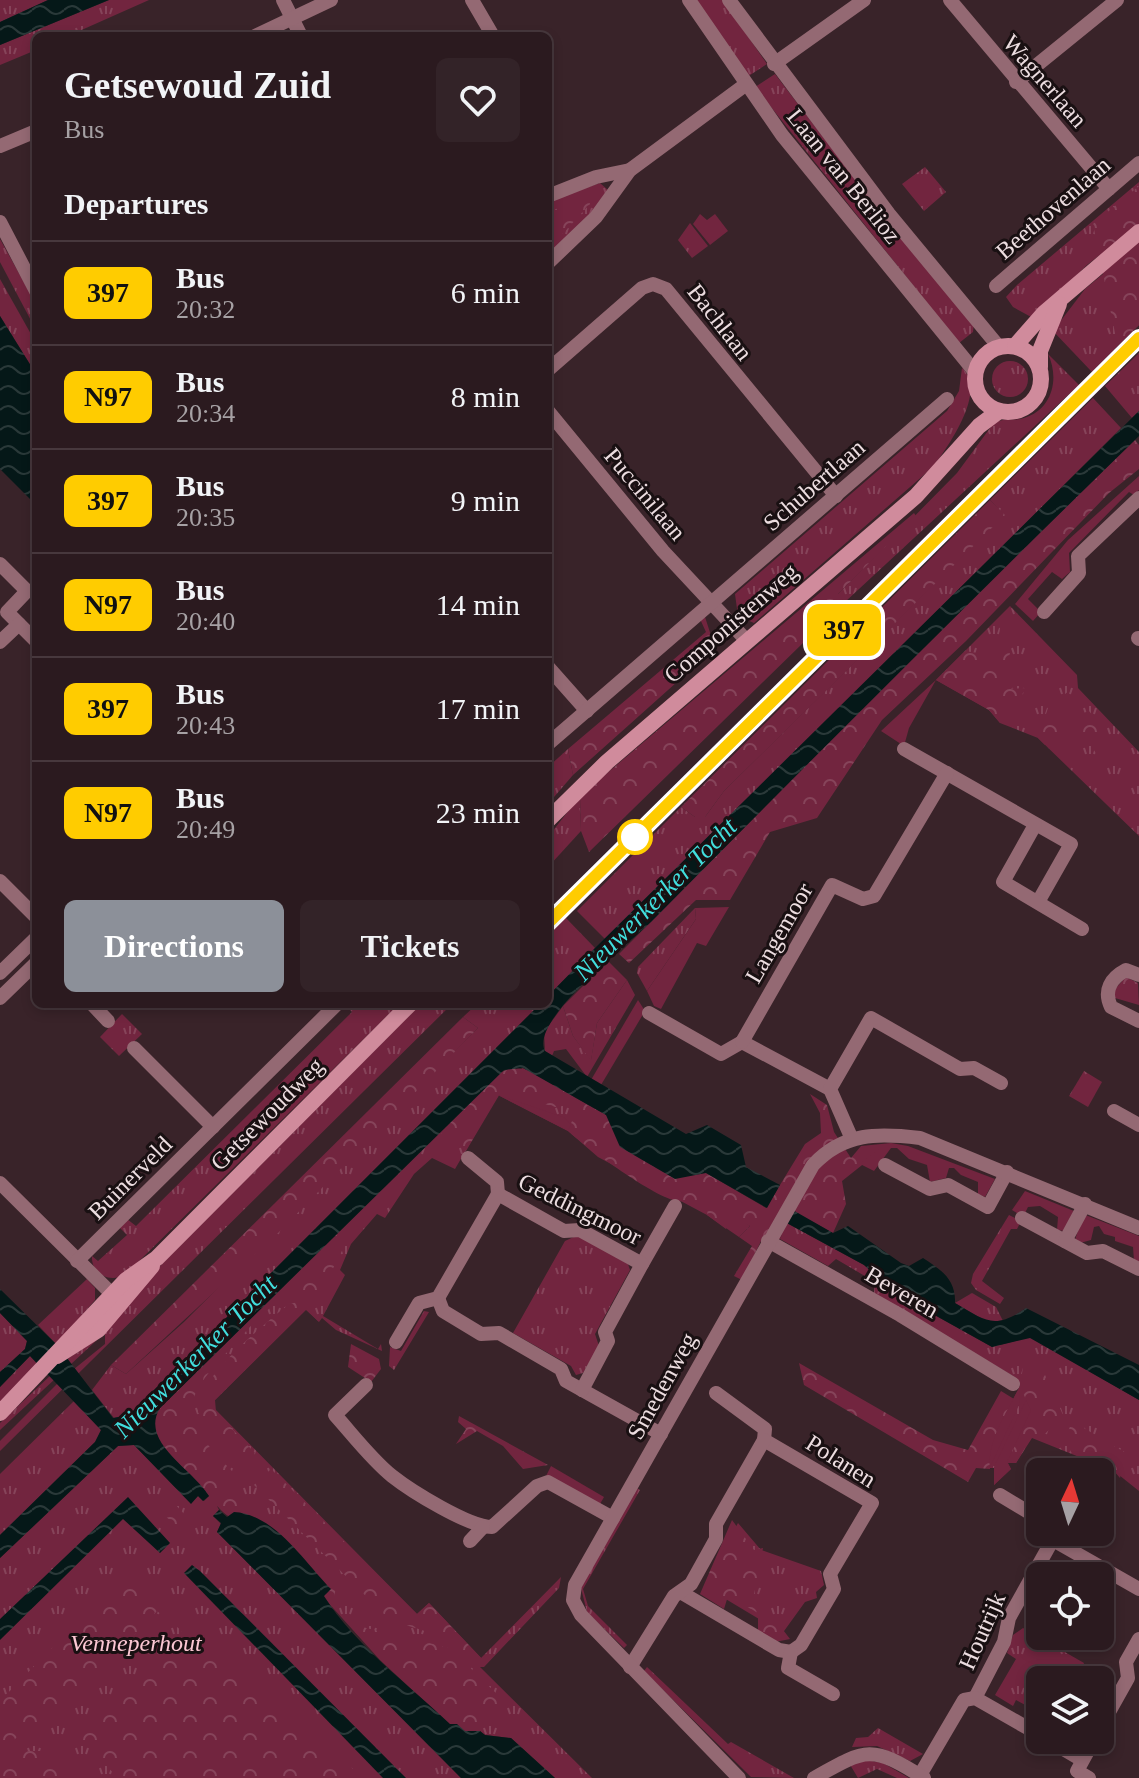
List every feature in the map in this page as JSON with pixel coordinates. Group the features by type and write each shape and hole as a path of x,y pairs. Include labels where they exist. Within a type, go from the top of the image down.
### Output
{"main road":[{"path":"1059,304 1040,351 1042,379 1033,402 1011,413 999,411 980,398 975,372 988,352 1007,346 1139,232"},
{"path":"1007,346 1034,357 1040,367"},
{"name":"Componistenweg","path":"947,464 980,398"},
{"name":"Componistenweg","path":"552,816 607,762 916,496 979,426 999,411"},
{"name":"Getsewoudweg","path":"0,1413 117,1300 406,1008"}],"street":[{"path":"283,0 299,32"},
{"path":"264,32 331,0"},
{"path":"472,0 491,32"},
{"name":"Laan van Berlioz","path":"689,0 745,85 975,372"},
{"name":"Laan van Berlioz","path":"729,0 889,214 1007,346"},
{"path":"774,64 864,0"},
{"name":"Wagnerlaan","path":"950,0 1109,189"},
{"path":"1016,82 1117,0"},
{"path":"552,259 596,217 630,170 745,85"},
{"path":"0,146 32,133"},
{"name":"Beethovenlaan","path":"996,286 1139,163"},
{"path":"552,194 596,177 630,170"},
{"path":"0,222 32,283"},
{"name":"Bachlaan","path":"552,367 642,288 653,284 666,289 836,496"},
{"name":"Schubertlaan","path":"552,741 947,399"},
{"name":"Puccinilaan","path":"552,416 710,604"},
{"path":"1044,612 1079,573 1078,556 1139,498"},
{"path":"0,564 27,591 3,615 19,624 32,637"},
{"path":"710,604 747,641"},
{"path":"0,642 19,624"},
{"path":"552,672 587,711"},
{"path":"904,749 1071,844 1038,902"},
{"name":"Langemoor","path":"742,1042 832,885 863,899 874,896 947,773"},
{"path":"1035,825 1003,882 1082,929"},
{"path":"0,881 32,913"},
{"path":"0,973 32,942"},
{"path":"0,998 32,967"},
{"path":"1139,975 1126,970 1118,974 1112,981 1107,999 1111,1007 1139,1021"},
{"path":"96,1008 108,1021"},
{"name":"Buinerveld","path":"77,1261 333,1008"},
{"path":"649,1013 721,1054 742,1042 830,1089 851,1137 884,1134 920,1138 1139,1228"},
{"path":"830,1089 871,1018 960,1069 974,1068 1001,1083"},
{"path":"134,1048 213,1127"},
{"path":"1114,1111 1139,1125"},
{"name":"Smedenweg","path":"739,1778 581,1615 573,1600 575,1585 813,1165 835,1144 851,1137"},
{"name":"Geddingmoor","path":"396,1342 419,1303 438,1298 498,1194 497,1182 468,1158"},
{"path":"885,1165 930,1189 948,1185 988,1207 1007,1172"},
{"path":"0,1183 117,1300"},
{"name":"Geddingmoor","path":"498,1194 564,1231 580,1230 642,1264"},
{"path":"1065,1241 1085,1204"},
{"name":"Geddingmoor","path":"582,1390 608,1341 605,1332 675,1206"},
{"path":"1022,1218 1087,1253 1103,1251 1139,1269"},
{"name":"Beveren","path":"768,1241 900,1315 1013,1384"},
{"path":"438,1298 443,1311 481,1334 499,1333 514,1341 561,1369 566,1381 661,1434"},
{"path":"366,1385 335,1415 392,1476 483,1527 492,1527 507,1517 544,1482 613,1518"},
{"name":"Polanen","path":"716,1393 765,1429 764,1440 872,1503 830,1574 834,1589 801,1645 791,1652"},
{"path":"630,1667 674,1596 682,1593 716,1539 716,1524 764,1440"},
{"path":"1000,1495 1026,1511"},
{"path":"470,1541 483,1527"},
{"name":"Houtrijk","path":"975,1698 1004,1642 1009,1618 1049,1546"},
{"name":"Houtrijk","path":"1071,1546 1139,1589"},
{"path":"682,1593 779,1650 791,1652 788,1668 833,1694"},
{"path":"1114,1703 1128,1678 1126,1662 1139,1639"},
{"name":"Houtrijk","path":"922,1777 964,1700 975,1698 1026,1727"},
{"path":"814,1778 857,1753 869,1752 887,1757 922,1777"},
{"path":"1072,1754 1082,1760"},
{"path":"1086,1754 1077,1771 1089,1778"}],"green space":[{"path":"0,0 48,0 0,22"},
{"path":"109,0 149,0 77,32 32,32 32,52 0,65 0,45"},
{"path":"696,0 723,0 767,64 747,77"},
{"path":"775,74 868,196 974,323 973,332 959,343 755,87"},
{"path":"925,167 946,192 924,211 902,184"},
{"path":"1139,182 1139,224 1087,265 1033,318 1013,307 1006,297 1017,285"},
{"path":"600,183 609,191 603,202 552,252 552,200"},
{"path":"1139,186 1139,325 1123,340 1116,338 1093,224"},
{"path":"588,197 590,204 557,240 552,238 552,210"},
{"path":"700,214 707,220 715,214 728,231 710,245 693,224"},
{"path":"690,223 708,246 692,258 678,240"},
{"path":"0,239 32,297 32,322 0,262"},
{"path":"1139,244 1139,325 1092,372 1053,331 1085,289"},
{"path":"0,279 32,336 32,368 0,316"},
{"path":"1139,353 1139,411 1132,418 1105,386"},
{"path":"1048,354 1079,385 845,602 837,595 957,473 993,424 1034,414 1047,401 1053,383"},
{"path":"1010,361 1023,366 1028,379 1023,392 1010,397 997,392 992,379 997,366"},
{"path":"962,368 969,378 971,390 968,404 956,433 933,467 754,623 738,616 735,594 947,411 959,391"},
{"path":"1093,398 1121,428 606,940 577,911 681,807 695,817 705,817 724,791 1004,515 990,500"},
{"path":"1135,440 1139,445 1139,469 1109,493 966,641 882,720 817,818 770,832 730,900 696,900 629,963 619,954 951,619"},
{"path":"1139,476 1139,490 1134,495 1129,492 1069,553 1070,572 1062,579 1052,572 1028,599 1041,612 1033,621 1015,604 1068,540"},
{"path":"990,500 1005,515 724,791 705,817 695,817 681,807"},
{"path":"914,513 916,516 838,594 845,602 589,852 581,831 580,796"},
{"path":"1010,606 1077,675 1078,688 1139,752 1139,836 1038,738 1000,723 989,710 936,680"},
{"path":"705,617 715,648 573,775 568,749 706,632 700,619"},
{"path":"1018,624 1000,689 1027,688 1000,723 989,710 936,680 965,651 997,656 1000,628"},
{"path":"936,680 909,728 904,746 881,731"},
{"path":"1070,690 1055,723 1089,711 1110,736 1097,755 1084,734 1064,743 1045,745 1038,738 1048,708"},
{"path":"568,749 573,775 552,799 552,763"},
{"path":"580,796 581,831 552,863 552,832"},
{"path":"729,907 706,946 697,943 661,1009 654,1006 647,991 696,919 695,908"},
{"path":"695,908 696,919 647,991 637,973 638,967"},
{"path":"565,917 595,948 552,992 552,930"},
{"path":"608,961 627,980 597,1023 591,1061 573,1036 563,1006"},
{"path":"1126,977 1138,983 1139,1005 1115,998 1114,990"},
{"path":"627,980 635,995 587,1077 566,1049 554,1051 552,1056 545,1051 544,1032 563,1006 573,1036 591,1060 597,1023"},
{"path":"638,1000 645,1011 601,1085 591,1080"},
{"path":"348,1008 395,1008 125,1275 113,1278 98,1272 92,1256 98,1261 127,1235 119,1227 127,1219 136,1226 352,1012"},
{"path":"417,1008 448,1008 0,1451 0,1441 63,1378 105,1344 105,1332 159,1267"},
{"path":"473,1008 536,1008 129,1415 114,1418 92,1390 111,1365 126,1374 184,1322 478,1028 463,1017"},
{"path":"122,1014 142,1034 119,1056 100,1037"},
{"path":"463,1017 478,1028 279,1232 126,1374 111,1365"},
{"path":"514,1067 530,1071 574,1097 559,1108 501,1092 466,1151 439,1132 499,1073"},
{"name":"Venneperhout","path":"523,1068 606,1115 750,1226 739,1237 707,1215 598,1157 568,1131 498,1095 455,1169 432,1158 414,1174 385,1218 377,1214 351,1244 340,1270 345,1275 323,1316 378,1349 381,1344 382,1351 336,1330 322,1318 319,1322 306,1309 215,1400 214,1408 417,1614 429,1603 481,1658 561,1577 559,1588 484,1667 480,1667 592,1778 555,1778 511,1738 465,1731 450,1725 380,1660 324,1598 217,1506 219,1510 213,1516 221,1524 217,1532 461,1778 0,1778 0,1558 118,1446 134,1445 191,1503 198,1496 204,1501 209,1496 158,1441 160,1408 485,1087"},
{"path":"1084,1071 1102,1082 1088,1107 1069,1096"},
{"path":"810,1094 827,1105 834,1132 851,1158 861,1146 886,1146 842,1181 846,1204 833,1233 791,1210 778,1230 782,1235 780,1239 763,1237 742,1280 734,1276 752,1246 739,1237 750,1226 732,1216 726,1229 707,1215 709,1202 678,1201 654,1191 605,1160 568,1131 580,1101 606,1115 620,1147 706,1173 766,1208 805,1144 821,1133 820,1113"},
{"path":"498,1095 563,1117 571,1124 568,1131"},
{"path":"891,1143 908,1146 995,1179 985,1197 978,1194 978,1182 961,1175 954,1168 949,1168 946,1178 930,1182 927,1165 909,1159 897,1148 891,1148 874,1171 860,1164 884,1146 861,1146"},
{"path":"1025,1191 1074,1211 1065,1231 1057,1230 1058,1217 1040,1206 1028,1207 1023,1217 1012,1210"},
{"path":"1083,1214 1139,1236 1139,1263 1134,1261 1133,1247 1115,1241 1115,1237 1104,1234 1099,1226 1094,1227 1091,1240 1080,1243 1075,1240"},
{"path":"1009,1215 1021,1221 1017,1229 1011,1229 982,1281 1004,1298 1000,1304 976,1290 971,1283 973,1274"},
{"path":"783,1221 864,1265 895,1293 992,1347 1030,1337 1139,1400 1139,1491 1114,1471 1114,1458 1082,1458 1032,1438 1016,1463 1008,1463 1011,1469 994,1485 994,1468 976,1468 1020,1386 1013,1376 874,1293 875,1282 836,1259 828,1266 780,1239 782,1235 777,1231"},
{"path":"348,1222 349,1237 320,1294 292,1296 276,1303 250,1327 201,1384 192,1413 196,1426 205,1441 238,1477 209,1496 164,1447 155,1425 156,1413"},
{"path":"578,1235 628,1264 630,1270 595,1334 599,1346 583,1373 576,1375 571,1366 513,1333 565,1241"},
{"path":"87,1279 95,1288 95,1300 57,1345 38,1325"},
{"path":"972,1293 996,1307 1003,1321 989,1323 955,1303"},
{"path":"299,1302 313,1312 319,1322 306,1310 215,1400 216,1412 255,1453 248,1459 236,1458 213,1441 213,1432 198,1412 201,1397 233,1353 288,1304"},
{"path":"424,1311 429,1312 394,1370 389,1366 390,1347 401,1351"},
{"path":"0,1313 27,1341 25,1349 0,1372"},
{"path":"98,1339 0,1430 0,1423 70,1357"},
{"path":"351,1344 379,1359 381,1369 371,1382 348,1367"},
{"path":"30,1356 39,1366 0,1403 0,1387"},
{"path":"799,1363 933,1440 968,1450 1001,1391 1014,1399 989,1456 990,1469 976,1468 968,1482 804,1385"},
{"path":"1041,1366 1063,1415 1044,1435 1031,1438 1016,1463 1007,1463 1031,1411 1020,1386 1023,1367"},
{"path":"1020,1386 1019,1405 990,1467 995,1436"},
{"path":"1026,1400 1031,1410 1007,1462 1011,1469 994,1485 994,1467"},
{"path":"74,1401 101,1430 95,1442 0,1535 0,1474"},
{"path":"459,1416 548,1465 523,1469 503,1446 477,1431 456,1444 466,1429 458,1422"},
{"path":"1072,1421 1126,1453 1120,1478 1114,1471 1114,1458 1085,1458 1071,1452 1065,1440"},
{"path":"551,1466 604,1497 600,1504 546,1476"},
{"path":"271,1469 417,1614 429,1603 485,1662 479,1667 450,1639 390,1620 254,1485"},
{"path":"236,1487 338,1578 332,1607 311,1567 283,1535 269,1527 228,1516 222,1511 216,1503"},
{"path":"635,1487 640,1490 583,1589 588,1606 627,1645 624,1648 587,1612 581,1588"},
{"path":"173,1502 186,1516 182,1530 154,1507"},
{"path":"732,1520 754,1550 763,1548 753,1600 764,1605 790,1639 775,1642 758,1630 758,1613 728,1596 724,1609 700,1594"},
{"path":"738,1523 761,1550 821,1571 824,1585 816,1592 817,1598 805,1602 779,1638 774,1628 704,1586"},
{"path":"130,1568 363,1778 118,1778 80,1738 182,1631 157,1611 48,1724 27,1727 13,1741 27,1751 50,1751 77,1778 0,1778 0,1701"},
{"path":"358,1626 450,1648 502,1699 496,1723 465,1731 457,1724 450,1725 355,1632"},
{"path":"1023,1628 1026,1630 1026,1650 1061,1650 1084,1663 1083,1666 1026,1666 1026,1705 1016,1700 1013,1706 995,1695 1016,1659 1007,1653 1013,1635"},
{"path":"647,1667 728,1744 731,1742 794,1778 751,1777 644,1671"},
{"path":"878,1728 923,1754 910,1761 877,1746 852,1747 856,1738 868,1737"},
{"path":"861,1759 883,1763 909,1778 897,1778 877,1769 858,1778 849,1763"}],"water":[{"path":"48,0 109,0 0,45 0,22"},
{"path":"0,316 32,368 32,501 0,469"},
{"name":"Nieuwerkerker Tocht","path":"1139,411 1139,436 652,921 584,983 566,1002 544,1037 545,1051 686,1134 707,1125 741,1145 746,1167 780,1185 767,1208 706,1173 675,1179 620,1147 606,1115 523,1068 504,1070 160,1408 155,1420 162,1444 209,1496 203,1501 198,1496 191,1504 134,1445 118,1446 0,1558 0,1535 95,1442 101,1430 30,1356 0,1387 0,1372 25,1349 27,1341 0,1313 0,1289 57,1345 113,1418 129,1415 536,1008 552,1008 552,992"},
{"path":"791,1209 833,1233 848,1226 909,1266 923,1258 946,1276 953,1288 955,1303 983,1318 998,1321 1026,1308 1139,1365 1139,1400 1030,1338 992,1347 895,1293 864,1265 783,1221"},
{"path":"128,1497 170,1543 160,1553 123,1519 0,1640 0,1619"},
{"path":"219,1510 227,1517 234,1512 249,1515 276,1530 331,1589 324,1596 351,1631 450,1724 457,1724 465,1731 511,1738 555,1778 461,1778 217,1532 221,1523 213,1516"},
{"path":"192,1565 406,1778 383,1778 184,1573"}],"bus line":[{"name":"397","path":"552,919 1139,338"}]}
